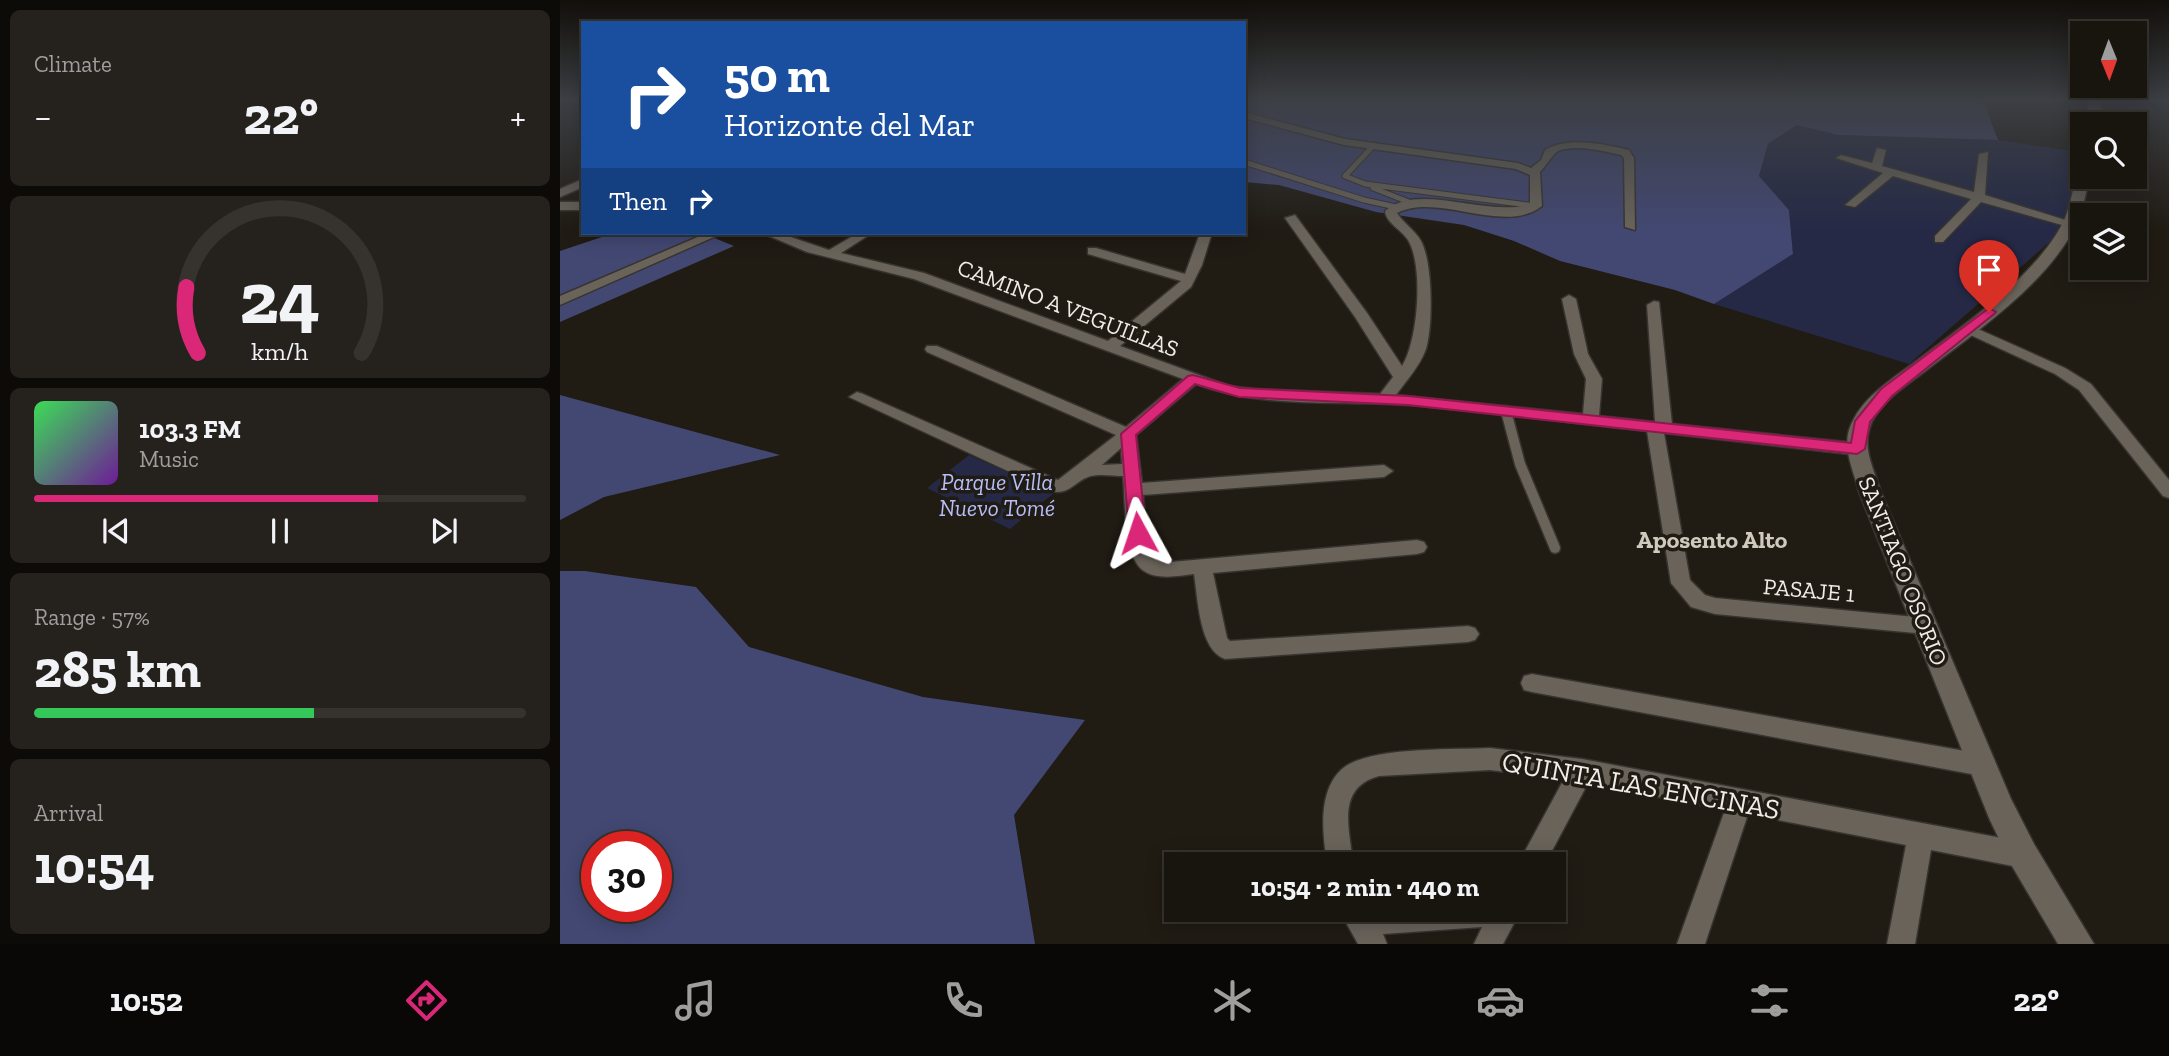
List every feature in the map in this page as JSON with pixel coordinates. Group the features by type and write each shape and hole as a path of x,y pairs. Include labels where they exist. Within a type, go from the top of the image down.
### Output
{"street":[{"path":"1362,144 1518,166 1534,171"},
{"path":"1534,171 1546,161 1549,152 1557,147 1590,146 1625,152 1629,158 1632,227"},
{"path":"1876,168 1881,150"},
{"path":"1939,239 1979,197 1984,154"},
{"path":"1841,158 2069,223"},
{"path":"1384,398 1413,360 1421,340 1420,256 1415,240 1390,214 1396,207 1414,204 1509,212 1536,206 1534,171"},
{"path":"1851,205 1891,172"},
{"path":"560,194 581,183"},
{"name":"SANTIAGO OSORIO","path":"2077,944 2023,855 1982,765 1870,492 1857,449 1859,430 1886,393 1969,329 2037,270 2069,223 2080,189"},
{"path":"560,206 581,206"},
{"path":"1291,218 1362,316 1401,377"},
{"path":"560,301 712,235"},
{"name":"CAMINO A VEGUILLAS","path":"774,235 830,254 901,270 1226,390 1254,394 1384,398 1857,449"},
{"path":"830,254 863,235"},
{"path":"1110,347 1189,279 1205,235"},
{"path":"1092,251 1189,279"},
{"path":"1569,299 1581,354 1594,379 1591,420"},
{"path":"1654,305 1659,428"},
{"path":"1969,329 2060,371 2085,387 2169,492"},
{"path":"932,349 1128,434"},
{"path":"857,397 1053,486 1065,485 1084,471 1193,379"},
{"name":"PASAJE 1","path":"1659,428 1681,583 1690,596 1715,606 1926,625"},
{"path":"1128,434 1143,559 1152,567 1161,569 1202,566 1417,547"},
{"path":"1084,471 1132,470"},
{"path":"1134,490 1384,471"},
{"path":"1202,566 1217,642 1220,648 1230,651 1468,634"},
{"path":"1532,683 1982,765"},
{"name":"QUINTA LAS ENCINAS","path":"1339,852 1337,798 1344,782 1351,775 1369,766 1490,759 1582,770 2023,855"},
{"path":"1538,852 1582,770"},
{"path":"1691,944 1740,801"},
{"path":"1900,944 1921,835"},
{"path":"1362,925 1393,922"},
{"path":"1488,944 1500,922"}],"lane":[{"path":"1373,146 1345,176 1414,204"},
{"path":"1246,163 1364,200 1396,207"},
{"path":"1365,184 1536,206"},
{"path":"1506,411 1508,429 1523,471 1555,548"}],"green space":[{"path":"1768,144 2026,144 2070,151 2070,189 2074,189 2072,203 2053,239 1909,364 1714,304 1793,254 1789,210 1759,176"},
{"name":"Parque Villa Nuevo Tomé","path":"969,455 1054,493 1010,529 927,488"}],"shaded area":[{"path":"1246,144 1768,144 1759,176 1789,210 1793,254 1714,304 1675,290 1560,261 1514,241 1464,225 1376,212 1279,185 1246,182"},
{"path":"608,235 707,235 734,246 560,322 560,251"},
{"path":"560,395 780,455 604,497 560,520"},
{"path":"560,571 585,571 696,587 749,647 923,697 1085,720 1014,815 1035,944 560,944"}],"district":[{"name":"Aposento Alto","path":"1712,540"}],"route":[{"path":"1138,533 1128,434 1193,379 1239,392 1408,400 1857,449 1859,430 1867,413 1886,393 1989,312"}]}
